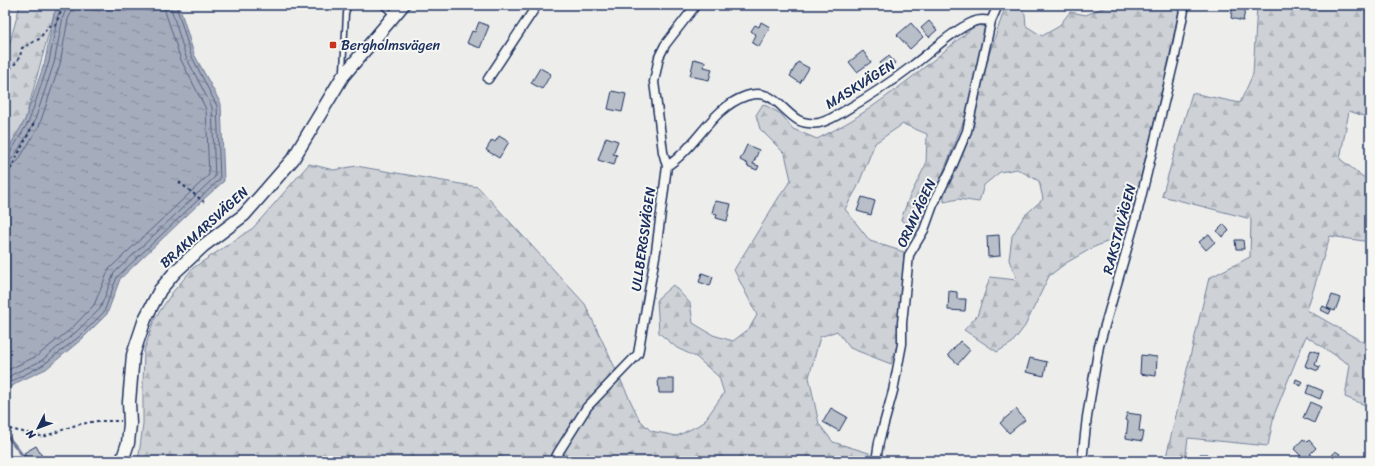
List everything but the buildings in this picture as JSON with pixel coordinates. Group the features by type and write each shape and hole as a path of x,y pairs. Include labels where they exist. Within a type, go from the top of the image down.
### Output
{"street":[{"name":"BRAKMARSVÄGEN","path":"122,461 128,443 130,421 129,402 133,355 144,319 160,290 175,272 203,246 244,215 293,159 343,76 403,5"},
{"path":"488,79 537,5"},
{"name":"ULLBERGSVÄGEN","path":"554,461 587,407 638,354 656,251 667,166 654,82 659,57 665,45 696,5"},
{"name":"ORMVÄGEN","path":"876,461 879,442 893,391 902,344 902,323 909,255 924,230 931,209 957,157 967,131 991,21 998,5"},
{"name":"RAKSTAVÄGEN","path":"1082,461 1087,417 1099,346 1137,214 1174,61 1185,5"},
{"name":"MASKVÄGEN","path":"667,166 677,159 720,111 746,96 756,94 768,96 780,103 798,120 813,123 820,122 834,117 880,90 961,28 975,20 991,21"}],"lane":[{"path":"343,76 346,13 349,5"},
{"path":"382,5 394,16"}],"path":[{"path":"5,73 12,68 21,57 22,48 39,39 49,26 55,25 64,5"},
{"path":"5,180 36,121"},
{"path":"180,182 204,202"},
{"path":"5,433 9,430 43,437 76,425 97,420 130,421"}],"green space":[{"path":"20,5 59,5 54,14 25,120 5,159 5,61"},
{"path":"1006,5 1018,5 1025,14 1026,26 1042,36 1058,27 1070,12 1086,15 1110,5 1180,5 1166,73 1127,234 1094,247 1066,263 1049,276 1025,326 1012,343 997,352 964,330 977,316 990,277 1017,280 1009,260 1012,236 1024,216 1043,199 1039,181 1017,169 1000,172 984,185 979,202 958,199 944,202 944,194 978,105 985,66"},
{"path":"1257,5 1370,5 1370,118 1349,111 1340,159 1370,182 1370,242 1330,236 1307,310 1370,346 1370,407 1345,397 1350,365 1306,336 1274,415 1268,446 1188,438 1185,461 1165,461 1209,278 1250,257 1251,219 1162,196 1192,93 1240,103 1253,74"},
{"path":"976,25 987,27 972,100 925,218 917,233 901,220 908,200 926,164 927,134 903,124 875,143 857,188 845,209 870,241 904,252 899,339 891,364 850,348 837,331 820,337 809,377 819,424 833,442 869,453 869,461 136,461 139,455 143,424 144,351 154,320 172,293 193,268 253,228 309,164 334,170 356,166 478,187 585,304 639,419 651,431 677,436 703,423 724,393 719,377 696,357 677,348 659,333 657,299 673,285 690,303 693,323 713,335 733,341 749,329 757,315 734,270 791,180 785,154 760,129 756,115 763,104 781,114 793,129 817,139 852,120 884,98"}],"water":[{"path":"59,5 179,5 194,54 221,104 224,181 120,279 107,314 82,339 46,369 18,382 5,392 5,154 25,120 45,61 54,14"}],"waterway":[{"path":"5,433 27,461"}],"place":[{"name":"Bergholmsvägen","path":"333,45"}]}
